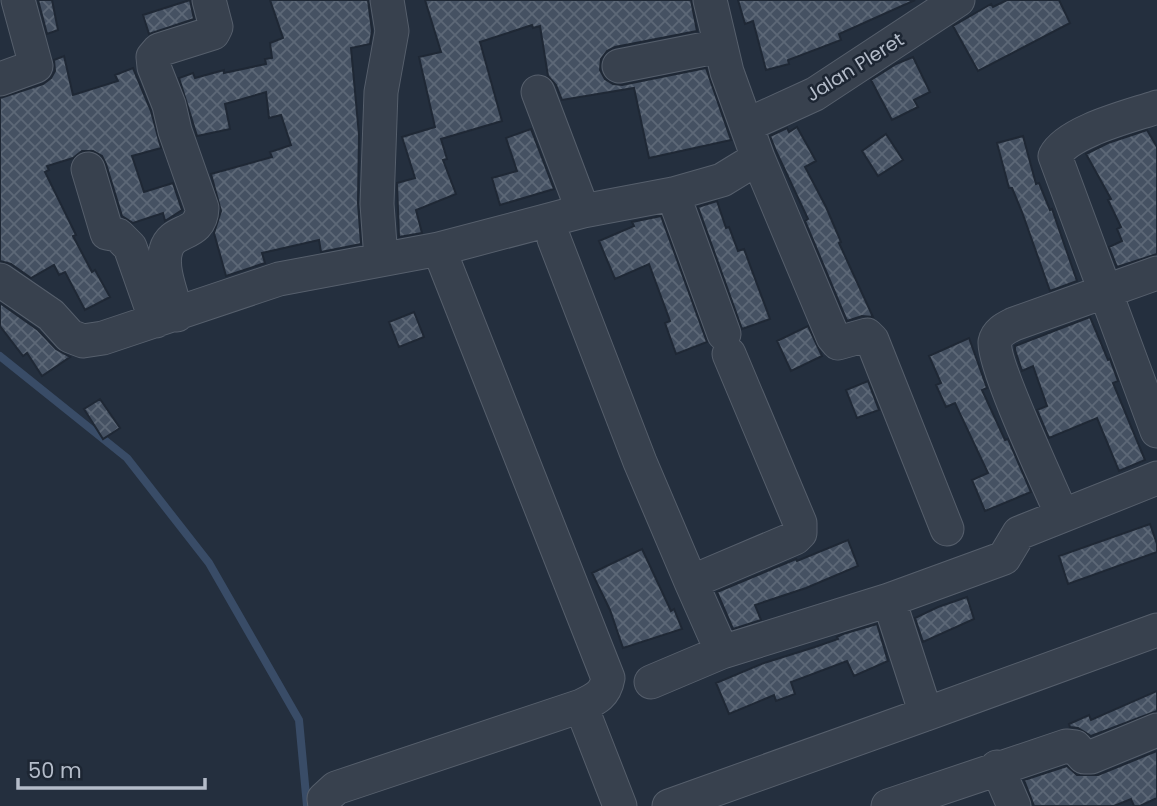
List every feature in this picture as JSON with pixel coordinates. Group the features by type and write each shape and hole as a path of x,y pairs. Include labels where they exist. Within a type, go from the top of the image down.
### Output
{"street":[{"path":"0,79 36,66 19,0"},
{"path":"166,318 166,250 174,237 196,227 202,218 202,208 153,66 153,58 159,50 214,33 216,27 209,0"},
{"path":"381,259 377,204 381,92 392,31 387,0"},
{"path":"710,0 727,72 758,158 833,337 838,343 867,335 872,340 947,528"},
{"name":"Jalan Pleret","path":"747,125 815,94 958,0"},
{"path":"619,66 720,46"},
{"path":"538,92 583,211"},
{"path":"1157,107 1088,132 1060,147 1055,156 1157,431"},
{"path":"0,280 51,315 70,337 76,340 103,338 279,279 439,249 583,211 673,194 722,180 758,158"},
{"path":"88,169 107,233 118,235 130,247 166,318"},
{"path":"673,194 727,344 800,523 800,533 795,538 691,582"},
{"path":"554,239 640,462 722,652"},
{"path":"326,806 324,799 336,788 581,706 599,697 606,689 608,678 439,249"},
{"path":"1062,514 1011,396 996,353 995,341 1002,330 1014,324 1157,273"},
{"path":"1004,558 1019,533 1157,478"},
{"path":"651,682 722,652 889,600 1157,502"},
{"path":"889,600 926,713"},
{"path":"669,806 1157,630"},
{"path":"581,706 620,806"},
{"path":"888,806 997,767 1071,745 1084,757 1091,757 1157,730"},
{"path":"997,767 1014,806"}],"building":[{"path":"38,0 52,0 58,30 47,34"},
{"path":"190,0 194,19 149,34 143,15"},
{"path":"270,0 368,0 372,31 370,44 351,48 359,135 358,203 361,244 321,252 319,240 262,253 265,263 226,276 214,233 221,211 211,174 272,157 270,152 291,145 281,115 269,118 266,92 225,104 230,129 197,136 179,78 193,73 195,78 224,70 224,73 266,64 265,59 272,58 270,43 283,38"},
{"path":"425,0 691,0 697,31 615,47 607,51 601,59 600,70 605,79 622,85 706,68 731,140 649,158 634,88 562,100 556,85 548,76 540,26 533,28 532,25 480,42 502,121 441,139 447,159 443,160 456,194 416,210 422,233 399,237 397,183 415,178 402,137 435,127 419,57 441,52"},
{"path":"738,0 915,0 839,34 841,40 788,60 789,64 766,70 753,21 745,24"},
{"path":"1007,0 1059,0 1070,23 978,71 953,26 991,4 993,7"},
{"path":"64,56 73,95 118,81 115,75 133,68 151,111 161,148 132,156 144,192 173,183 182,210 165,221 163,213 133,223 122,216 106,164 102,156 93,151 82,151 73,158 47,166 49,170 45,172 76,235 73,236 92,272 95,270 110,297 85,310 65,272 59,275 54,265 31,278 11,264 0,261 0,98 43,84 55,71 54,60"},
{"path":"913,57 930,92 914,100 918,107 892,120 871,80"},
{"path":"797,127 816,161 805,167 826,207 841,242 839,243 873,317 862,316 847,321 805,221 808,219 770,136 787,128 789,132"},
{"path":"531,129 554,189 500,205 492,178 517,171 506,138"},
{"path":"1147,130 1157,147 1157,254 1117,267 1109,247 1122,241 1117,229 1121,227 1108,200 1111,199 1086,154 1108,143"},
{"path":"886,134 903,160 878,176 862,151"},
{"path":"1023,136 1036,184 1039,183 1050,210 1052,209 1077,281 1050,291 1022,212 1012,188 1009,188 997,143"},
{"path":"717,201 726,228 729,227 738,251 744,249 770,319 742,329 698,207"},
{"path":"661,216 707,342 676,354 665,323 670,321 649,264 615,279 599,241 634,226 632,222"},
{"path":"0,303 38,330 56,349 70,357 42,376 27,353 23,356 0,326"},
{"path":"414,312 424,337 399,347 389,322"},
{"path":"1090,317 1108,360 1110,359 1118,381 1113,383 1145,460 1119,471 1097,418 1049,438 1037,410 1047,406 1033,366 1022,371 1015,350 1015,346"},
{"path":"808,326 822,356 791,371 777,341"},
{"path":"969,338 987,388 982,390 1005,440 1008,439 1031,492 985,511 972,480 988,473 955,403 946,407 936,385 941,383 929,356"},
{"path":"868,381 879,410 857,418 846,390"},
{"path":"100,399 120,428 103,439 84,409"},
{"path":"1150,524 1157,552 1068,584 1059,556"},
{"path":"848,540 858,566 806,588 755,605 761,620 733,629 717,592"},
{"path":"642,549 682,629 623,648 610,610 592,573"},
{"path":"967,597 974,619 923,642 915,618"},
{"path":"877,624 888,661 854,676 847,661 791,682 795,694 776,701 774,695 729,714 716,683 764,663 838,639 837,637 843,634"},
{"path":"1157,691 1157,711 1091,736 1078,728 1070,727 1069,724 1089,715 1091,720"},
{"path":"1157,751 1157,798 1140,806 1134,806 1131,799 1114,806 1034,806 1024,780 1067,766 1077,775 1098,775"}],"waterway":[{"path":"0,356 127,458 209,563 299,720 307,806"}]}
